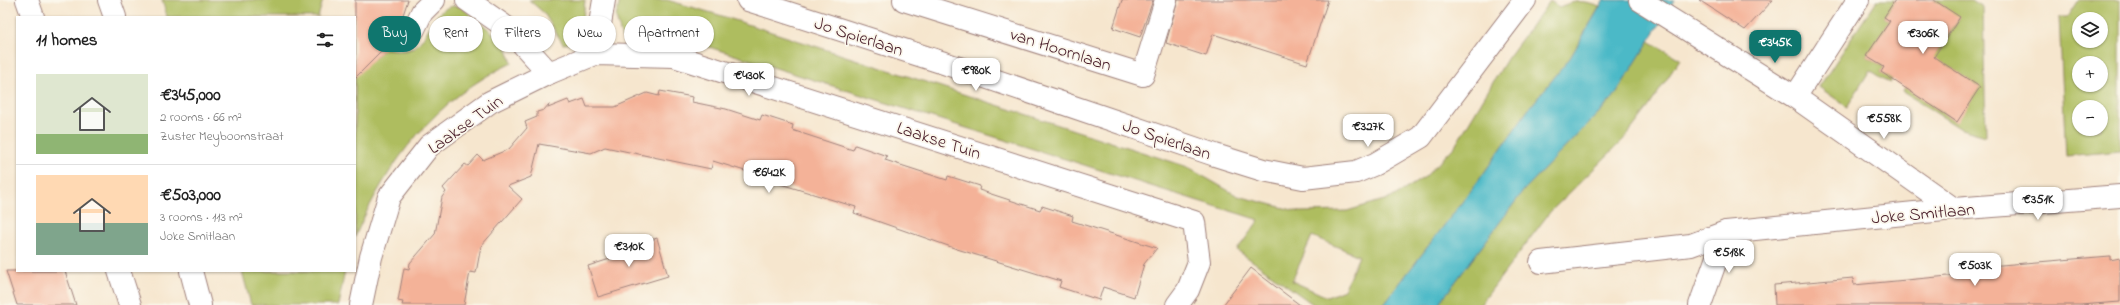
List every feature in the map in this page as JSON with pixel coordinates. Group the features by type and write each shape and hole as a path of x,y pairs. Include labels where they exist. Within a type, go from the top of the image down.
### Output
{"street":[{"path":"27,0 32,16"},
{"path":"109,0 115,16"},
{"path":"420,16 422,12 434,0"},
{"path":"467,0 510,30 548,73"},
{"path":"595,54 604,0"},
{"name":"Jo Spierlaan","path":"748,0 944,63 1215,155 1263,170 1303,178 1356,172 1375,164 1421,137 1525,0"},
{"name":"van Hoornlaan","path":"904,0 1143,75 1166,0"},
{"path":"1640,0 1795,97 1954,209"},
{"path":"1795,97 1858,0"},
{"name":"Laakse Tuin","path":"361,305 371,257 389,197 429,146 490,102 548,73 595,54 674,56 1194,222 1199,262 1188,290 1177,305"},
{"name":"Joke Smitlaan","path":"1541,262 1691,245 1726,232 1954,209 2120,196"},
{"path":"1700,305 1726,232"},
{"path":"118,272 130,305"},
{"path":"191,272 200,305"}],"green space":[{"path":"162,0 323,0 318,16 167,16"},
{"path":"529,0 585,0 583,16 563,16 563,44 555,31 555,16 546,16"},
{"path":"620,0 667,0 719,15 1185,166 1238,196 1300,212 1347,211 1391,198 1425,177 1455,146 1507,59 1550,1 1559,7 1570,3 1579,2 1600,6 1570,58 1528,110 1479,180 1383,305 1314,305 1237,250 1259,220 714,49 714,16 624,16 624,38 622,38 616,17","holes":["1312,236 1359,256 1344,290 1327,297 1292,281"]},
{"path":"1877,0 1895,0 1884,17 1890,21 1866,56 1884,67 1881,72 1892,79 1890,83 1870,70 1847,107 1819,87"},
{"path":"1934,0 1972,0 1983,7 1986,136 1961,129 1902,91 1904,87 1956,122 1980,87 1943,63 1926,58 1937,53 1960,18"},
{"path":"2078,0 2120,0 2120,151 2066,156 2059,17 2067,17"},
{"path":"452,6 461,7 472,16 437,16 444,9"},
{"path":"483,25 491,31 491,52 508,52 512,63 485,77 460,94 438,113 417,135 382,183 356,235 356,69 375,58 381,52 421,52 421,40 429,28 429,52 483,52"},
{"path":"1649,41 1680,59 1648,108 1624,139 1550,212 1480,305 1438,305 1524,190 1613,98"},
{"path":"242,272 345,272 338,305 251,305"}],"water":[{"path":"1604,0 1675,0 1613,98 1524,190 1438,305 1383,305 1479,180 1528,110 1570,58"}],"building":[{"path":"355,0 408,0 403,16 368,16 368,52 381,52 356,77"},
{"path":"1122,0 1153,0 1140,37 1113,28"},
{"path":"1178,0 1328,0 1307,64 1213,34 1206,56 1166,43"},
{"path":"1699,0 1773,0 1745,30"},
{"path":"1895,0 1934,0 1960,17 1934,57 1980,87 1957,122 1881,72 1884,67 1866,56 1890,21 1884,17"},
{"path":"660,91 693,97 692,102 726,109 760,120 762,115 793,125 792,130 853,150 855,145 887,156 885,160 947,180 948,176 980,186 979,190 1040,210 1042,206 1073,216 1072,221 1157,248 1144,264 1134,297 1103,287 1099,300 1059,287 1061,281 957,249 854,213 856,207 764,179 764,177 713,161 711,169 605,147 591,153 539,144 531,177 508,186 522,199 481,246 476,273 470,272 464,305 402,305 403,302 398,301 404,268 409,269 410,263 435,234 442,197 446,192 443,188 465,164 468,166 478,155 483,160 509,149 527,128 525,122 537,117 537,112 544,110 549,104 548,108 568,100 570,104 584,99 587,107 615,107 647,93 659,96"},
{"path":"657,238 668,276 598,297 588,266 613,258 611,253"},
{"path":"2110,256 2110,260 2120,258 2120,302 2080,305 1775,305 1774,285 1853,278 1854,285 1990,272 1989,266"},
{"path":"1251,268 1300,305 1223,305"},
{"path":"6,271 65,272 76,305 17,305"}]}
